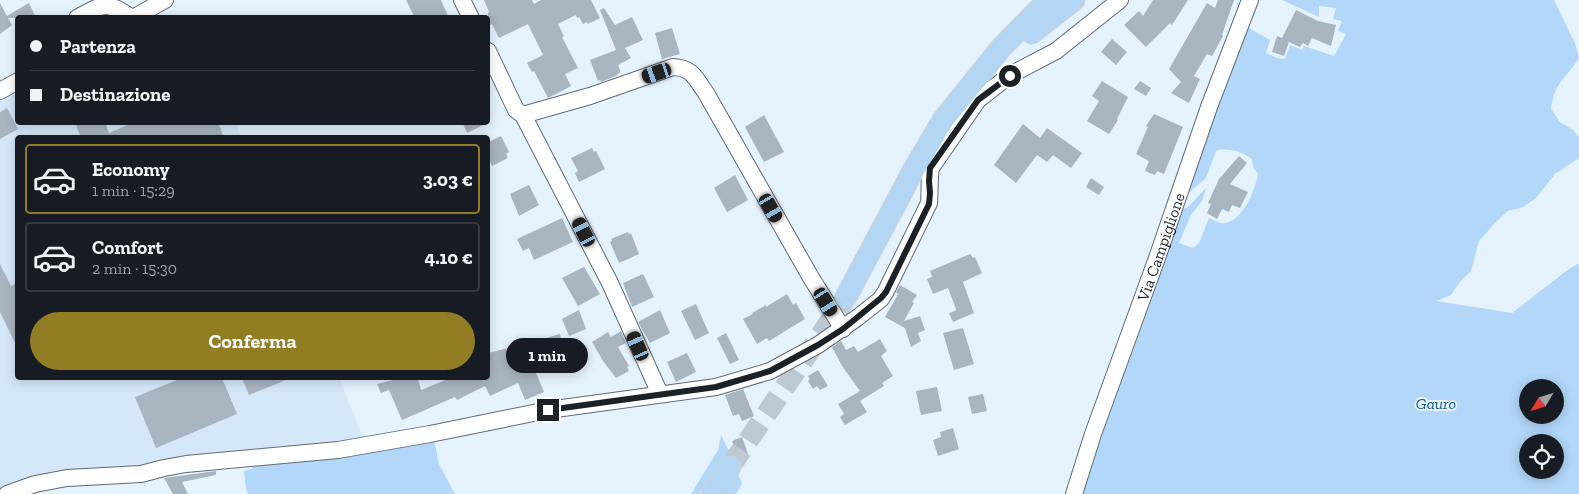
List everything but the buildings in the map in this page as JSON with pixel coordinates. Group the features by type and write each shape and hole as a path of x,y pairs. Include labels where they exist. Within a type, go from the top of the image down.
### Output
{"main road":[{"path":"846,297 912,171 943,120 1001,48 1048,0"},
{"path":"986,68 1074,0"},
{"path":"712,494 730,467"}],"street":[{"path":"138,15 165,0"},
{"path":"462,0 470,15"},
{"path":"7,494 35,484 67,478 141,474 186,464 338,450 548,410 716,387 770,371 843,329 886,292 929,204 930,168 978,100 1010,76 1056,51 1120,0"},
{"name":"Via Campiglione","path":"1074,494 1093,434 1157,258 1209,106 1250,0"},
{"path":"82,15 106,4 128,15"},
{"path":"490,55 516,110 523,115 610,283 660,394"},
{"path":"523,115 590,96 674,67 690,71 706,93 776,217 843,329"},
{"path":"0,91 15,83"}],"shaded area":[{"path":"15,94 15,125 236,125 240,135 15,135 15,380 340,380 365,442 0,491 0,102"}],"green space":[{"name":"Gauro","path":"1282,0 1554,0 1575,43 1579,58 1558,86 1551,109 1560,122 1573,130 1579,137 1579,158 1555,174 1536,198 1523,207 1508,211 1497,221 1479,241 1471,271 1451,295 1436,301 1512,313 1579,263 1579,494 1080,494 1177,213 1189,206 1206,188 1202,201 1191,215 1179,243 1193,248 1199,243 1209,218 1220,223 1234,219 1246,206 1254,189 1258,174 1253,167 1252,159 1235,151 1221,150 1216,151 1206,178 1182,199 1247,27 1270,40 1266,53 1277,58 1285,59 1290,45 1302,50 1304,46 1334,56 1346,34 1338,31 1342,21 1333,19 1336,8 1319,6 1319,17"},
{"path":"721,435 742,484 736,494 723,494 717,467 699,494 691,494 718,450"},
{"path":"434,440 439,464 455,494 248,494 246,488 244,471 252,469 252,462"}],"tunnel":[{"path":"730,467 846,298"}],"route":[{"path":"548,410 716,387 770,371 843,329 886,292 929,204 930,168 978,100 990,89 1010,76"}]}
